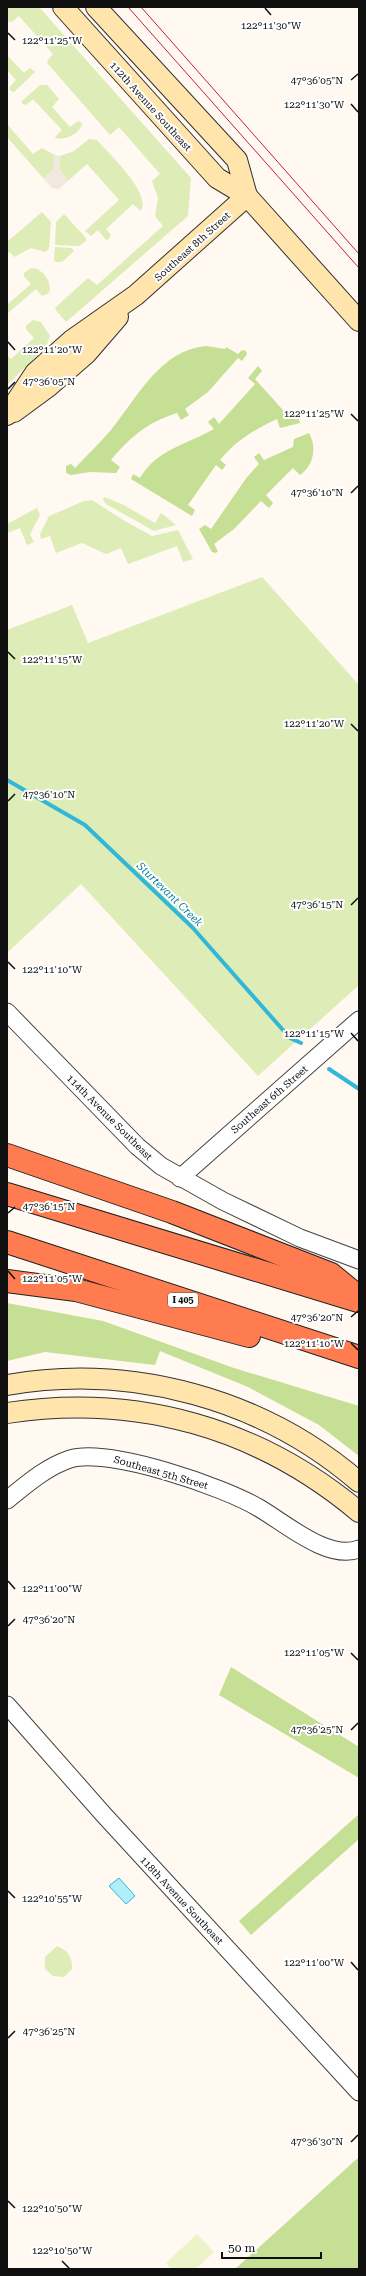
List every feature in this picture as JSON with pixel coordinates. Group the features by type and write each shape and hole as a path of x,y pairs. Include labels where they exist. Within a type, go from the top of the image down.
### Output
{"highway":[{"path":"7,1155 172,1212 331,1274 359,1297"},
{"path":"7,1194 359,1302"},
{"name":"I 405","path":"7,1242 359,1357"},
{"path":"7,1281 76,1290 359,1364"}],"main road":[{"name":"112th Avenue Southeast","path":"63,7 217,178 247,196 359,321"},
{"name":"112th Avenue Southeast","path":"96,7 237,160 247,196"},
{"name":"Southeast 8th Street","path":"7,416 48,387 86,354 136,295 247,196"},
{"path":"7,1384 53,1379 129,1381 206,1397 280,1428 338,1464 359,1482"},
{"path":"7,1413 28,1410 88,1407 134,1412 199,1423 234,1436 282,1458 322,1483 359,1512"}],"street":[{"name":"114th Avenue Southeast","path":"7,1012 150,1158 180,1178 222,1201 300,1238 359,1260"},
{"name":"Southeast 6th Street","path":"180,1178 359,1020"},
{"name":"Southeast 5th Street","path":"7,1500 52,1466 77,1458 89,1456 109,1457 200,1482 257,1506 316,1543 333,1550 352,1552 359,1549"},
{"name":"118th Avenue Southeast","path":"7,1706 104,1815 359,2092"}],"green space":[{"path":"7,7 39,7 191,178 188,216 66,322 55,309 56,307 88,278 97,285 163,226 155,216 158,198 152,181 160,174 119,127 110,135 48,64 47,61 53,54 19,16 12,22 7,21"},
{"path":"7,55 24,73 30,68 35,72 14,92 9,88 16,80 7,70"},
{"path":"40,85 47,85 59,99 52,107 70,127 78,121 82,123 81,127 76,133 60,139 56,138 55,137 62,130 33,99 26,105 22,104 22,101"},
{"path":"7,124 33,154 42,148 55,155 53,170 44,179 7,137"},
{"path":"89,139 97,140 119,163 135,184 143,203 141,211 133,204 106,229 111,235 109,239 106,240 98,230 91,236 85,231 119,200 87,164 68,181 59,169 60,156 74,151"},
{"path":"42,212 51,222 49,249 45,252 31,248 14,257 10,252 7,254 7,242"},
{"path":"64,214 86,238 86,241 79,246 55,245 56,222"},
{"path":"55,247 72,248 74,251 62,262 56,262 54,260"},
{"path":"31,268 39,270 46,276 50,289 49,293 42,296 36,289 7,314 7,305 31,284 24,276 24,273"},
{"path":"33,320 41,322 50,336 46,347 7,385 7,355 11,359 34,338 26,329 26,326"},
{"path":"206,346 225,349 226,347 238,354 242,350 246,351 247,354 242,361 238,358 208,392 185,409 189,415 181,420 177,413 157,421 140,431 125,444 111,460 120,467 116,473 90,472 71,475 66,473 66,466 71,464 75,468 107,435 140,390 163,366 175,356 190,349"},
{"path":"258,366 262,371 255,379 291,419 298,416 300,423 280,428 277,419 253,432 233,446 220,460 226,465 222,470 216,465 188,505 195,510 192,516 131,479 133,474 140,478 155,460 164,454 214,429 208,422 214,417 219,424 255,384 248,378"},
{"path":"309,433 313,444 313,456 305,471 300,475 293,468 266,495 273,503 269,508 261,501 234,529 214,544 218,551 216,553 212,552 199,529 205,525 211,529 247,477 259,464 254,457 259,453 264,460 293,447 294,439"},
{"path":"104,497 122,504 155,523 161,513 176,525 154,531 106,504 103,500"},
{"path":"92,500 123,520 152,536 178,530 193,559 183,562 177,546 128,564 121,548 106,554 82,543 56,553 50,536 41,539 40,534 49,516 84,501"},
{"path":"37,508 40,515 30,534 34,542 27,545 20,528 7,533 7,524"},
{"path":"262,577 359,685 359,985 258,1076 81,884 7,953 7,630 72,605 88,643"},
{"path":"7,1303 103,1321 234,1368 359,1406 359,1456 319,1425 248,1387 160,1351 155,1365 45,1352 7,1361"},
{"path":"231,1667 359,1747 359,1778 219,1695"},
{"path":"359,1814 359,1839 251,1935 239,1921"},
{"path":"57,1946 67,1952 71,1961 72,1969 64,1977 53,1976 45,1969 45,1957"},
{"path":"359,2157 359,2269 235,2269"},
{"path":"197,2234 214,2252 196,2269 171,2269 166,2263"}],"shaded area":[{"path":"55,155 60,156 59,169 68,181 59,189 52,188 44,179 53,170"}],"water":[{"path":"119,1878 135,1896 126,1904 109,1886"}],"waterway":[{"name":"Sturtevant Creek","path":"7,780 85,825 192,927 290,1038 301,1043"},
{"name":"Sturtevant Creek","path":"329,1069 359,1089"}],"tram line":[{"path":"128,7 359,268"},
{"path":"141,7 359,254"}]}
